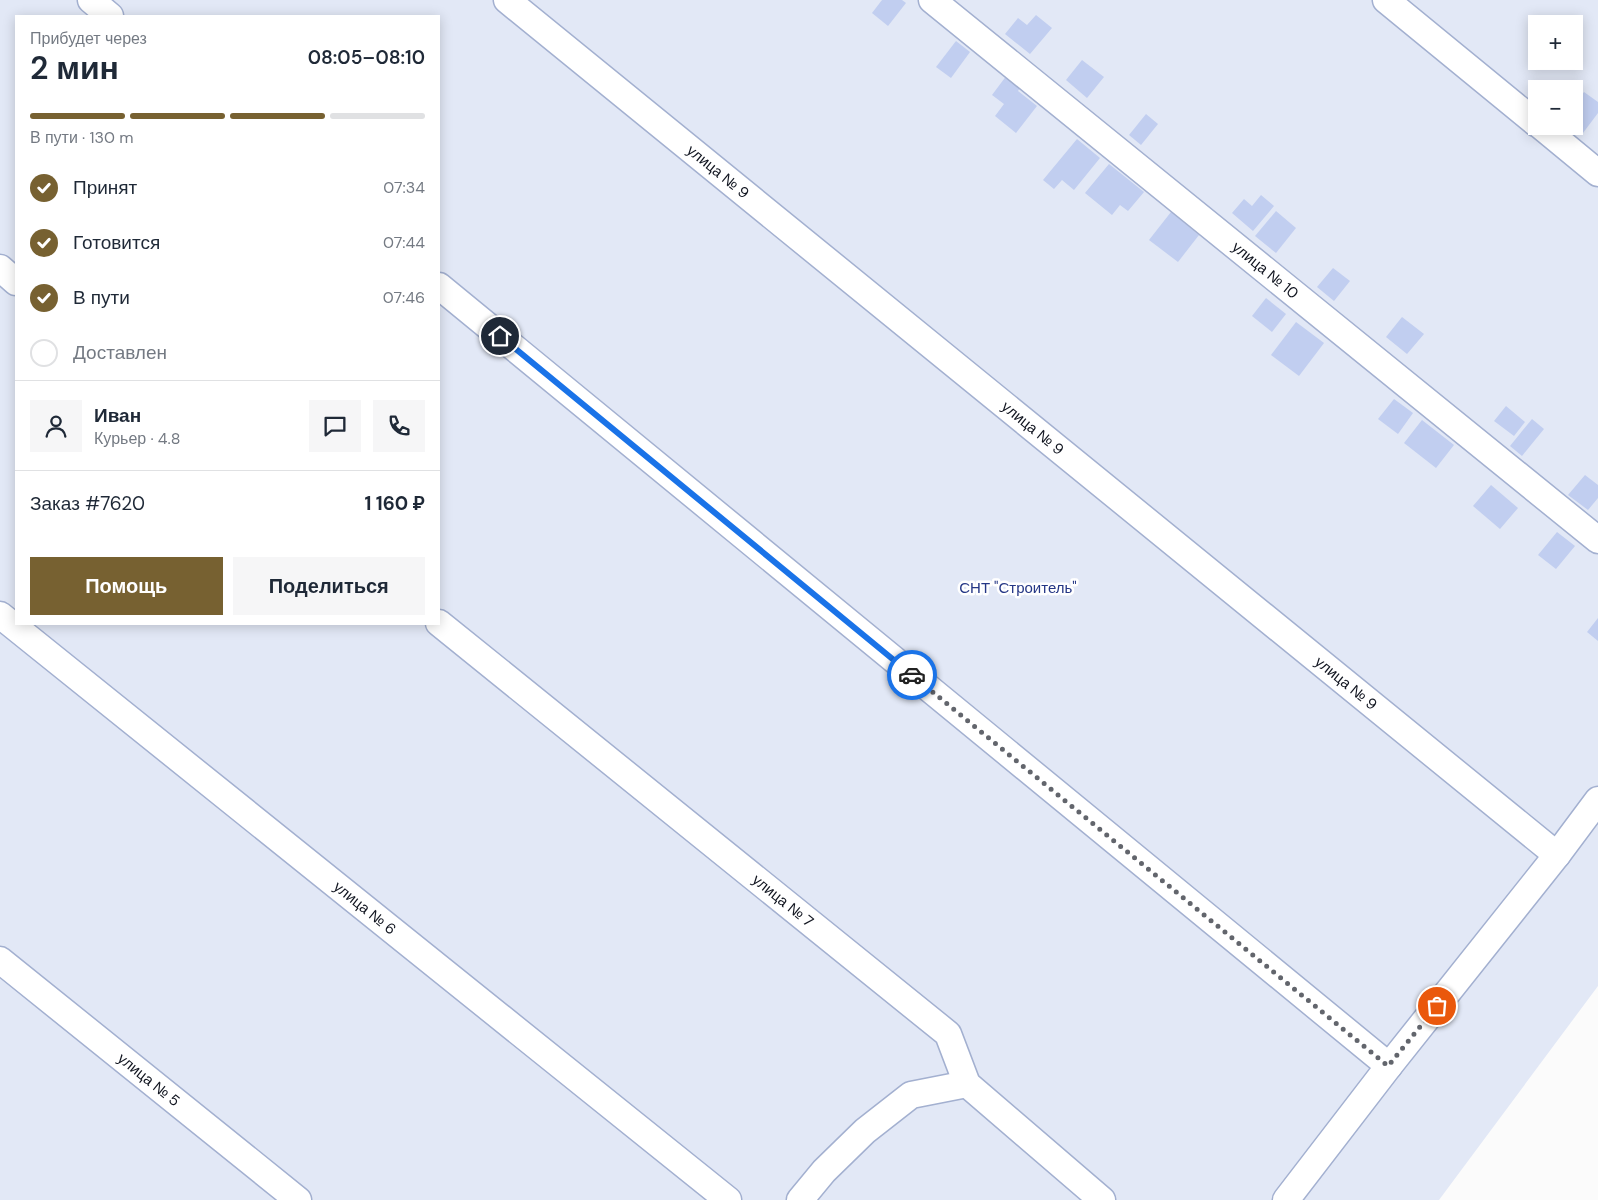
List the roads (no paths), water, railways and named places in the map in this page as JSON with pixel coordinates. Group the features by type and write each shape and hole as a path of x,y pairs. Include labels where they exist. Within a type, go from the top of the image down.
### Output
{"street":[{"path":"90,0 109,15"},
{"name":"улица № 9","path":"507,0 1557,855"},
{"name":"улица № 10","path":"932,0 1598,540"},
{"path":"1386,0 1528,116"},
{"path":"1552,135 1598,173"},
{"path":"0,268 15,281"},
{"path":"440,287 1388,1066"},
{"name":"улица № 6","path":"0,615 728,1200"},
{"name":"улица № 7","path":"440,624 948,1034 967,1084 1102,1200"},
{"path":"1286,1200 1388,1066 1557,855 1598,800"},
{"name":"улица № 5","path":"0,960 298,1200"},
{"path":"800,1200 824,1171 865,1131 911,1095 967,1084"}],"park label":[{"name":"СНТ \"Строитель\"","path":"1018,588"}]}
